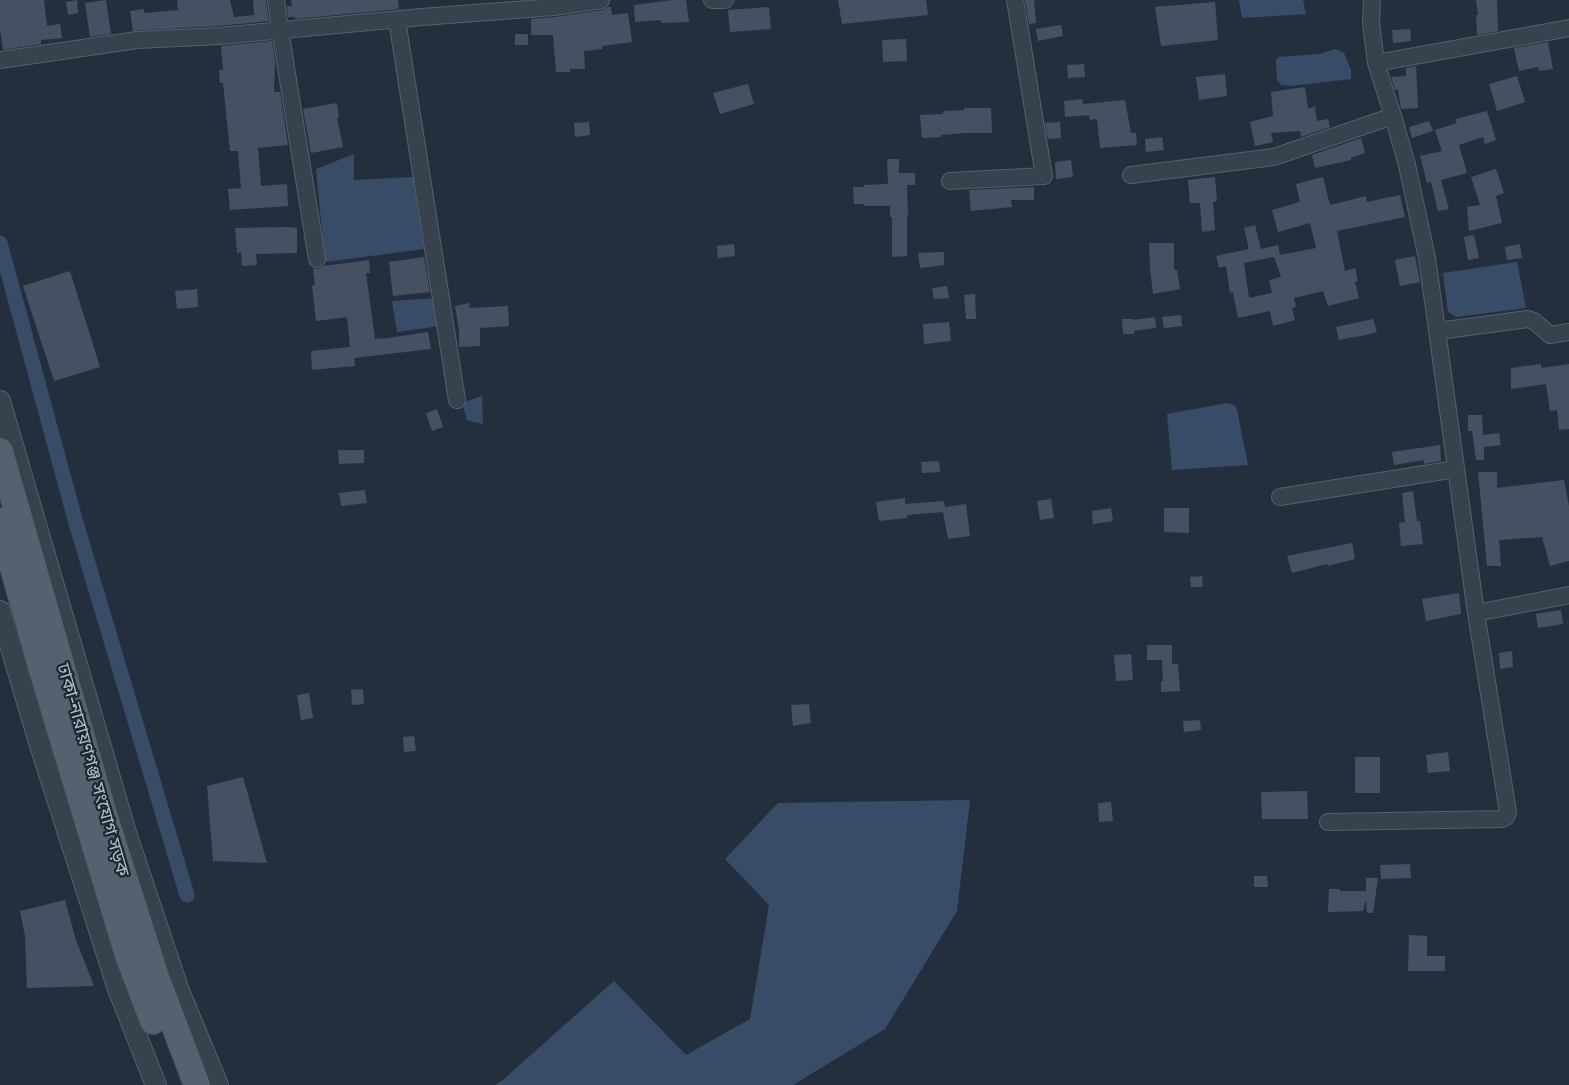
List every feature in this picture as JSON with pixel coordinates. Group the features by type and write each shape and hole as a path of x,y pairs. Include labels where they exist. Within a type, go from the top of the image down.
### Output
{"main road":[{"name":"ঢাকা-নারায়ণগঞ্জ সংযোগ সড়ক","path":"0,451 104,814 155,974 198,1085"},
{"name":"ঢাকা-নারায়ণগঞ্জ সংযোগ সড়ক","path":"0,521 45,680 128,956 178,1085"}],"street":[{"path":"276,0 317,260"},
{"path":"0,60 137,40 220,36 554,7 601,0"},
{"path":"950,181 1044,176 1015,0"},
{"path":"1328,822 1502,819 1506,817 1508,812 1476,613 1427,258 1407,165 1394,116 1376,63 1371,23 1372,0"},
{"path":"397,20 457,400"},
{"path":"1376,63 1569,28"},
{"path":"1131,175 1274,157 1394,116"},
{"path":"1438,331 1528,319 1534,321 1550,335 1569,332"},
{"path":"0,401 127,836 180,991 218,1085"},
{"path":"1280,497 1456,469"},
{"path":"1476,613 1569,595"},
{"path":"0,611 39,742 118,989 156,1085"}],"water":[{"path":"1239,0 1303,0 1306,14 1242,18"},
{"path":"1336,49 1344,53 1351,70 1351,79 1290,86 1281,85 1277,79 1276,61 1278,57 1319,54"},
{"path":"354,154 354,180 413,177 424,249 325,262 316,169"},
{"path":"1517,262 1526,308 1456,317 1448,312 1443,273"},
{"path":"437,298 440,326 397,332 392,301"},
{"path":"482,396 483,424 467,420 462,403"},
{"path":"1227,403 1235,405 1237,410 1248,465 1172,470 1167,414"},
{"path":"970,800 957,911 885,1029 793,1085 495,1085 614,981 686,1055 750,1019 769,905 725,859 778,803"}],"building":[{"path":"0,0 44,0 47,26 60,24 62,38 41,40 41,44 3,50 0,29"},
{"path":"77,0 78,13 68,15 66,2"},
{"path":"106,0 111,34 90,37 85,3"},
{"path":"177,0 230,0 234,17 254,15 253,0 266,0 269,21 133,31 130,11 144,9 144,13 178,10"},
{"path":"291,0 398,0 399,9 295,19 295,17 288,17 287,6 292,6"},
{"path":"686,0 689,22 661,23 661,20 635,22 634,5"},
{"path":"838,0 926,0 928,15 842,24"},
{"path":"1025,0 1034,0 1036,23 1029,24"},
{"path":"1476,0 1497,0 1498,31 1477,35 1476,15 1478,15"},
{"path":"1215,2 1218,40 1161,46 1155,7"},
{"path":"611,7 612,15 628,13 632,42 602,46 602,49 584,51 585,69 570,69 570,72 556,72 553,35 531,35 531,19 602,10"},
{"path":"769,7 771,29 730,32 728,10"},
{"path":"1061,25 1063,36 1038,41 1036,29"},
{"path":"1410,29 1411,41 1393,43 1392,30"},
{"path":"515,34 528,34 528,45 515,45"},
{"path":"906,39 907,61 883,62 882,40"},
{"path":"272,41 275,61 274,92 280,92 288,145 258,148 261,186 287,184 288,206 230,210 228,189 241,188 238,151 230,151 223,83 220,83 219,70 223,70 221,46"},
{"path":"1548,42 1553,69 1539,71 1538,67 1519,71 1514,48"},
{"path":"1084,64 1085,77 1068,78 1067,65"},
{"path":"1416,66 1418,108 1401,109 1398,89 1395,90 1391,77 1406,76 1406,68"},
{"path":"1225,74 1227,96 1199,100 1196,77"},
{"path":"1517,76 1525,102 1497,111 1489,84"},
{"path":"748,84 754,104 720,114 713,93"},
{"path":"1305,87 1308,108 1315,107 1317,121 1328,119 1330,127 1301,137 1300,131 1271,133 1273,142 1255,146 1250,122 1273,116 1271,92"},
{"path":"1082,99 1083,104 1125,100 1131,133 1136,133 1137,145 1100,148 1097,119 1090,120 1089,115 1065,117 1064,101"},
{"path":"337,103 339,117 337,118 343,147 311,153 303,109"},
{"path":"964,108 991,108 992,133 965,133 922,138 920,115 943,114 943,111 964,110"},
{"path":"1487,111 1496,140 1485,144 1483,137 1459,145 1467,173 1441,180 1449,209 1438,211 1431,182 1427,183 1420,156 1442,151 1435,130 1457,123 1455,119"},
{"path":"1429,121 1433,131 1412,138 1409,127"},
{"path":"589,122 590,135 575,137 574,123"},
{"path":"1060,122 1061,138 1048,139 1045,123"},
{"path":"1162,137 1164,150 1146,152 1145,139"},
{"path":"1361,138 1365,153 1351,158 1351,160 1315,168 1312,155"},
{"path":"887,159 899,159 899,173 915,173 915,185 907,185 907,256 892,257 892,217 890,217 890,206 854,204 853,187 888,184"},
{"path":"1071,160 1073,177 1056,179 1055,162"},
{"path":"1496,169 1504,193 1496,196 1502,223 1469,231 1467,207 1480,205 1471,177"},
{"path":"1215,177 1217,201 1213,202 1215,230 1202,232 1200,203 1190,203 1188,180"},
{"path":"1323,177 1330,205 1366,196 1367,202 1400,195 1405,217 1337,231 1345,271 1355,268 1358,281 1355,282 1359,298 1328,306 1323,291 1294,298 1296,307 1292,308 1295,320 1273,326 1270,311 1238,318 1233,292 1230,293 1226,266 1219,268 1216,256 1249,249 1244,228 1255,225 1261,249 1278,245 1280,255 1316,248 1310,223 1278,232 1272,210 1300,202 1296,184","holes":["1274,257 1281,277 1269,280 1272,293 1249,298 1244,263"]},
{"path":"1034,187 1034,200 1011,200 1012,207 971,211 969,190"},
{"path":"235,228 297,228 297,253 256,254 257,265 242,266 241,252 237,253"},
{"path":"1474,235 1479,258 1468,260 1464,237"},
{"path":"1149,243 1174,243 1174,270 1177,270 1180,289 1153,294"},
{"path":"734,244 735,256 718,258 717,246"},
{"path":"1520,244 1522,258 1507,260 1505,247"},
{"path":"944,252 944,265 920,268 918,253"},
{"path":"1415,256 1420,282 1400,286 1395,260"},
{"path":"424,257 430,292 393,296 389,262"},
{"path":"369,260 370,273 366,273 375,339 428,332 431,349 354,358 355,366 312,370 311,351 350,347 347,317 316,321 312,286 315,285 313,268 318,269 324,266"},
{"path":"70,271 100,367 54,381 23,286"},
{"path":"947,286 949,298 934,299 932,288"},
{"path":"197,289 198,307 177,309 175,291"},
{"path":"975,294 976,319 966,319 964,295"},
{"path":"469,303 470,308 508,306 509,326 480,328 480,346 459,347 459,330 455,306"},
{"path":"1181,315 1182,326 1164,328 1162,317"},
{"path":"1155,317 1156,328 1134,331 1134,334 1123,334 1122,319 1133,320"},
{"path":"1373,319 1377,332 1339,340 1336,327"},
{"path":"949,322 951,341 924,344 923,324"},
{"path":"1541,364 1541,368 1569,364 1569,429 1559,430 1557,410 1550,411 1546,384 1511,389 1511,368"},
{"path":"437,409 443,427 432,431 426,413"},
{"path":"1468,415 1482,415 1483,435 1499,433 1501,445 1484,447 1484,460 1476,460 1472,431 1468,431"},
{"path":"1440,445 1441,461 1424,464 1424,460 1394,465 1392,452"},
{"path":"338,450 364,450 364,463 339,464"},
{"path":"939,461 940,472 922,473 921,462"},
{"path":"1478,472 1497,472 1497,488 1564,480 1569,506 1569,561 1550,566 1542,537 1499,540 1501,566 1487,566"},
{"path":"365,490 367,503 341,506 339,493"},
{"path":"1413,491 1417,521 1420,521 1423,544 1401,546 1399,523 1405,522 1402,493"},
{"path":"905,498 905,504 944,501 945,507 966,504 970,536 948,539 943,512 907,515 907,518 879,521 876,502"},
{"path":"1051,499 1054,518 1040,520 1037,501"},
{"path":"1111,508 1113,521 1093,524 1092,511"},
{"path":"1164,508 1189,508 1189,533 1164,532"},
{"path":"1352,543 1355,559 1292,573 1287,556"},
{"path":"1202,576 1203,587 1191,587 1190,577"},
{"path":"1459,593 1461,614 1426,621 1422,599"},
{"path":"1561,610 1563,624 1538,628 1536,614"},
{"path":"1147,645 1172,645 1172,664 1178,664 1180,691 1161,692 1161,681 1163,681 1162,660 1147,660"},
{"path":"1512,651 1513,667 1500,669 1499,653"},
{"path":"1131,654 1133,680 1116,681 1114,655"},
{"path":"363,689 364,704 352,705 351,690"},
{"path":"309,693 313,718 301,720 297,695"},
{"path":"809,704 811,723 793,726 791,705"},
{"path":"1200,720 1201,730 1184,732 1183,721"},
{"path":"414,736 416,751 404,752 403,737"},
{"path":"1448,752 1450,771 1428,773 1426,755"},
{"path":"1355,757 1380,757 1380,793 1355,793"},
{"path":"243,777 267,863 213,861 207,786"},
{"path":"1307,791 1308,819 1262,819 1261,792"},
{"path":"1111,802 1113,821 1099,822 1098,803"},
{"path":"1410,864 1411,878 1381,879 1380,865"},
{"path":"1254,876 1267,876 1268,887 1254,887"},
{"path":"1366,878 1378,878 1373,913 1367,913 1366,902 1363,911 1328,912 1329,889 1366,891"},
{"path":"65,900 76,940 94,986 27,988 25,936 20,911"},
{"path":"1409,935 1427,936 1427,956 1445,956 1445,971 1408,971"}],"waterway":[{"path":"0,243 76,523 187,895"}]}
